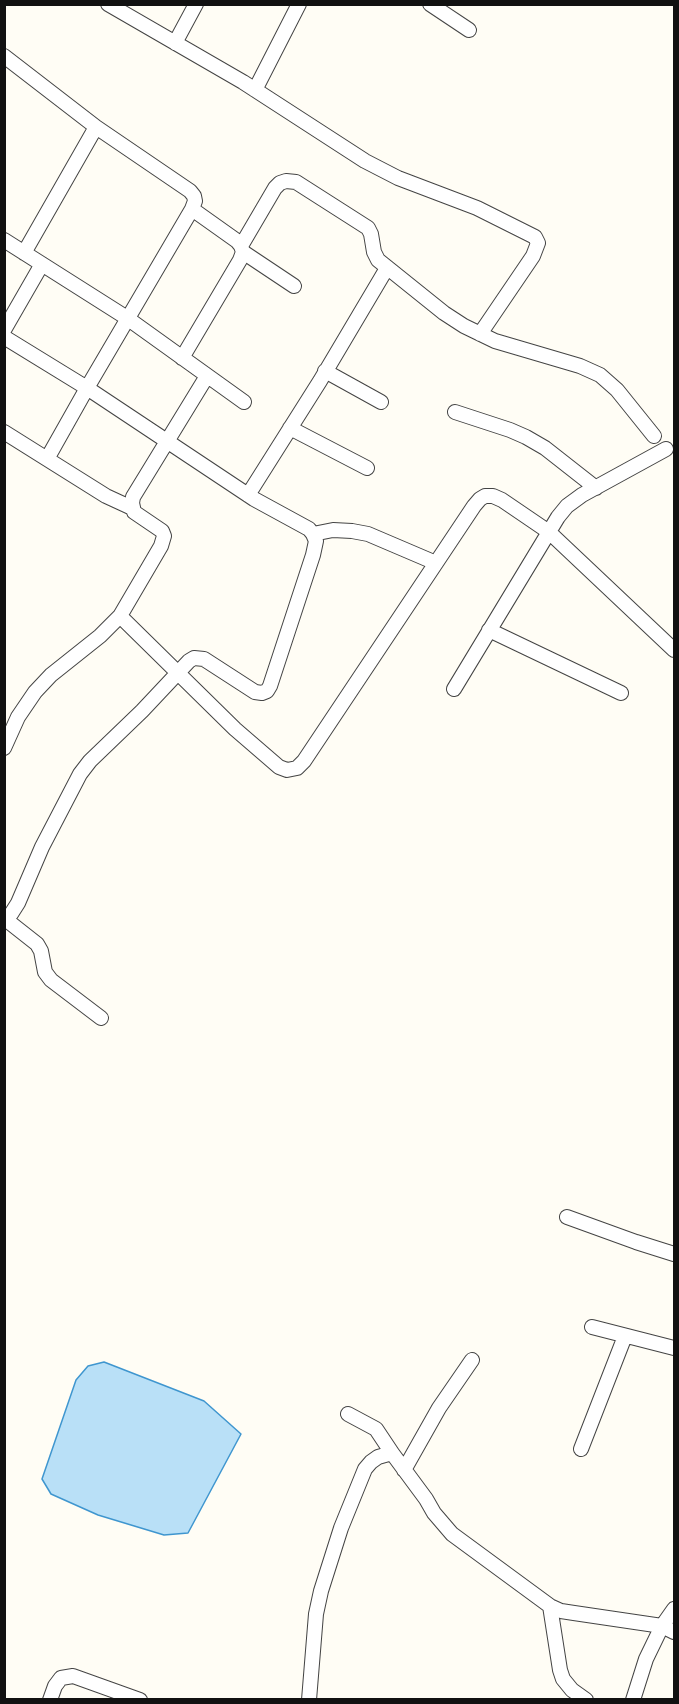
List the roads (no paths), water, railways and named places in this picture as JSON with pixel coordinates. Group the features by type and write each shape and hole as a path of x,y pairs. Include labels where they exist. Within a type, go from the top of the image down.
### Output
{"street":[{"path":"108,4 255,90 365,161 398,178 477,208 535,237 538,243 533,256 480,334"},
{"path":"175,44 196,4"},
{"path":"255,90 299,4"},
{"path":"430,4 469,30"},
{"path":"4,56 96,127 190,191 195,201 47,459"},
{"path":"24,253 96,127"},
{"path":"182,358 240,260 242,249 275,188 279,183 296,182 368,228 378,260 444,313 464,326 495,341 580,366 600,375 617,390 664,446 567,506 454,689"},
{"path":"192,209 294,286"},
{"path":"4,240 127,318 244,402"},
{"path":"4,330 42,264"},
{"path":"248,495 387,268"},
{"path":"4,337 87,388 248,495 309,528 315,541 313,555 267,691 255,692 199,657 189,661 90,761 80,774 42,847 18,903 11,915 4,917"},
{"path":"325,371 381,402"},
{"path":"132,508 133,497 207,376"},
{"path":"455,412 526,437 545,448 596,488"},
{"path":"290,428 367,468"},
{"path":"4,432 106,496 132,508 134,512 162,531 164,536 161,546 120,616 100,636 51,675 35,692 7,732 4,748"},
{"path":"120,616 235,729 279,766 287,770 297,768 304,761 474,506 485,496 494,496 502,500 549,532 675,650"},
{"path":"313,534 333,530 368,534 436,563"},
{"path":"489,630 621,693"},
{"path":"4,917 37,944 41,951 45,972 51,980 101,1018"},
{"path":"567,1217 675,1254"},
{"path":"592,1327 675,1348"},
{"path":"581,1449 625,1336"},
{"path":"404,1470 439,1408 472,1360"},
{"path":"348,1414 376,1429 434,1513 452,1534 550,1606 561,1611 668,1629"},
{"path":"309,1700 316,1614 332,1556 365,1469 378,1457 392,1453"},
{"path":"550,1606 563,1679 572,1690 586,1700"},
{"path":"633,1700 646,1659 668,1629 675,1609"},
{"path":"50,1700 61,1678 73,1676 140,1700"}],"water":[{"path":"104,1362 204,1401 241,1434 188,1533 164,1535 98,1515 51,1494 42,1479 76,1380 88,1366"}]}
